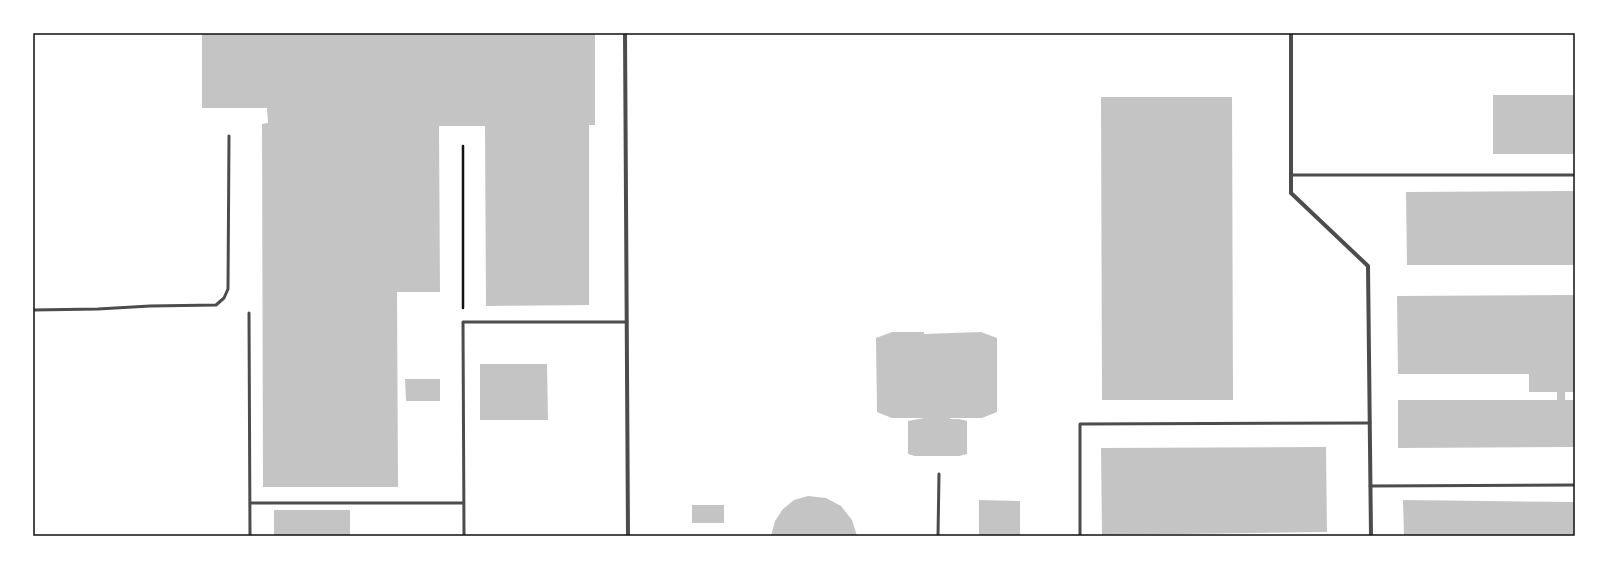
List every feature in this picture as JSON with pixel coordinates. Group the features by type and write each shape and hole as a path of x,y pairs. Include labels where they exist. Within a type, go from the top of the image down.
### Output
{"street":[{"path":"626,33 628,536"},
{"path":"1291,33 1291,193 1368,266 1371,536"}],"lane":[{"path":"33,310 216,305 224,298 228,289 229,136"},
{"path":"1291,175 1575,175"},
{"path":"249,313 250,536"},
{"path":"464,536 463,322 627,322"},
{"path":"1080,536 1080,424 1370,423"},
{"path":"938,536 939,474"},
{"path":"1370,486 1575,485"},
{"path":"250,503 464,503"}],"path":[{"path":"462,146 463,322"}],"building":[{"path":"202,33 595,33 595,125 589,125 589,305 486,306 485,126 439,126 440,292 397,292 398,487 263,487 262,124 268,123 267,108 202,108"},
{"path":"1493,95 1575,95 1575,154 1493,154"},
{"path":"1101,97 1232,97 1233,400 1102,400"},
{"path":"1575,191 1575,265 1407,265 1406,192"},
{"path":"1575,295 1575,392 1565,392 1565,400 1575,400 1575,447 1398,448 1398,400 1557,400 1557,392 1529,392 1529,374 1398,374 1397,296"},
{"path":"892,332 924,332 924,334 981,332 997,338 997,412 982,418 950,418 967,421 967,454 959,456 915,456 908,454 908,421 924,418 892,418 877,412 876,338"},
{"path":"480,364 547,364 548,420 480,420"},
{"path":"405,379 440,379 440,401 406,401"},
{"path":"1326,447 1327,532 1102,535 1101,448"},
{"path":"808,496 826,498 841,506 852,520 857,536 771,536 775,521 783,509 794,500"},
{"path":"979,500 1020,501 1020,536 979,536"},
{"path":"1403,500 1575,502 1575,536 1404,536"},
{"path":"692,505 724,505 724,523 692,523"},
{"path":"274,510 350,510 350,536 274,536"}]}
